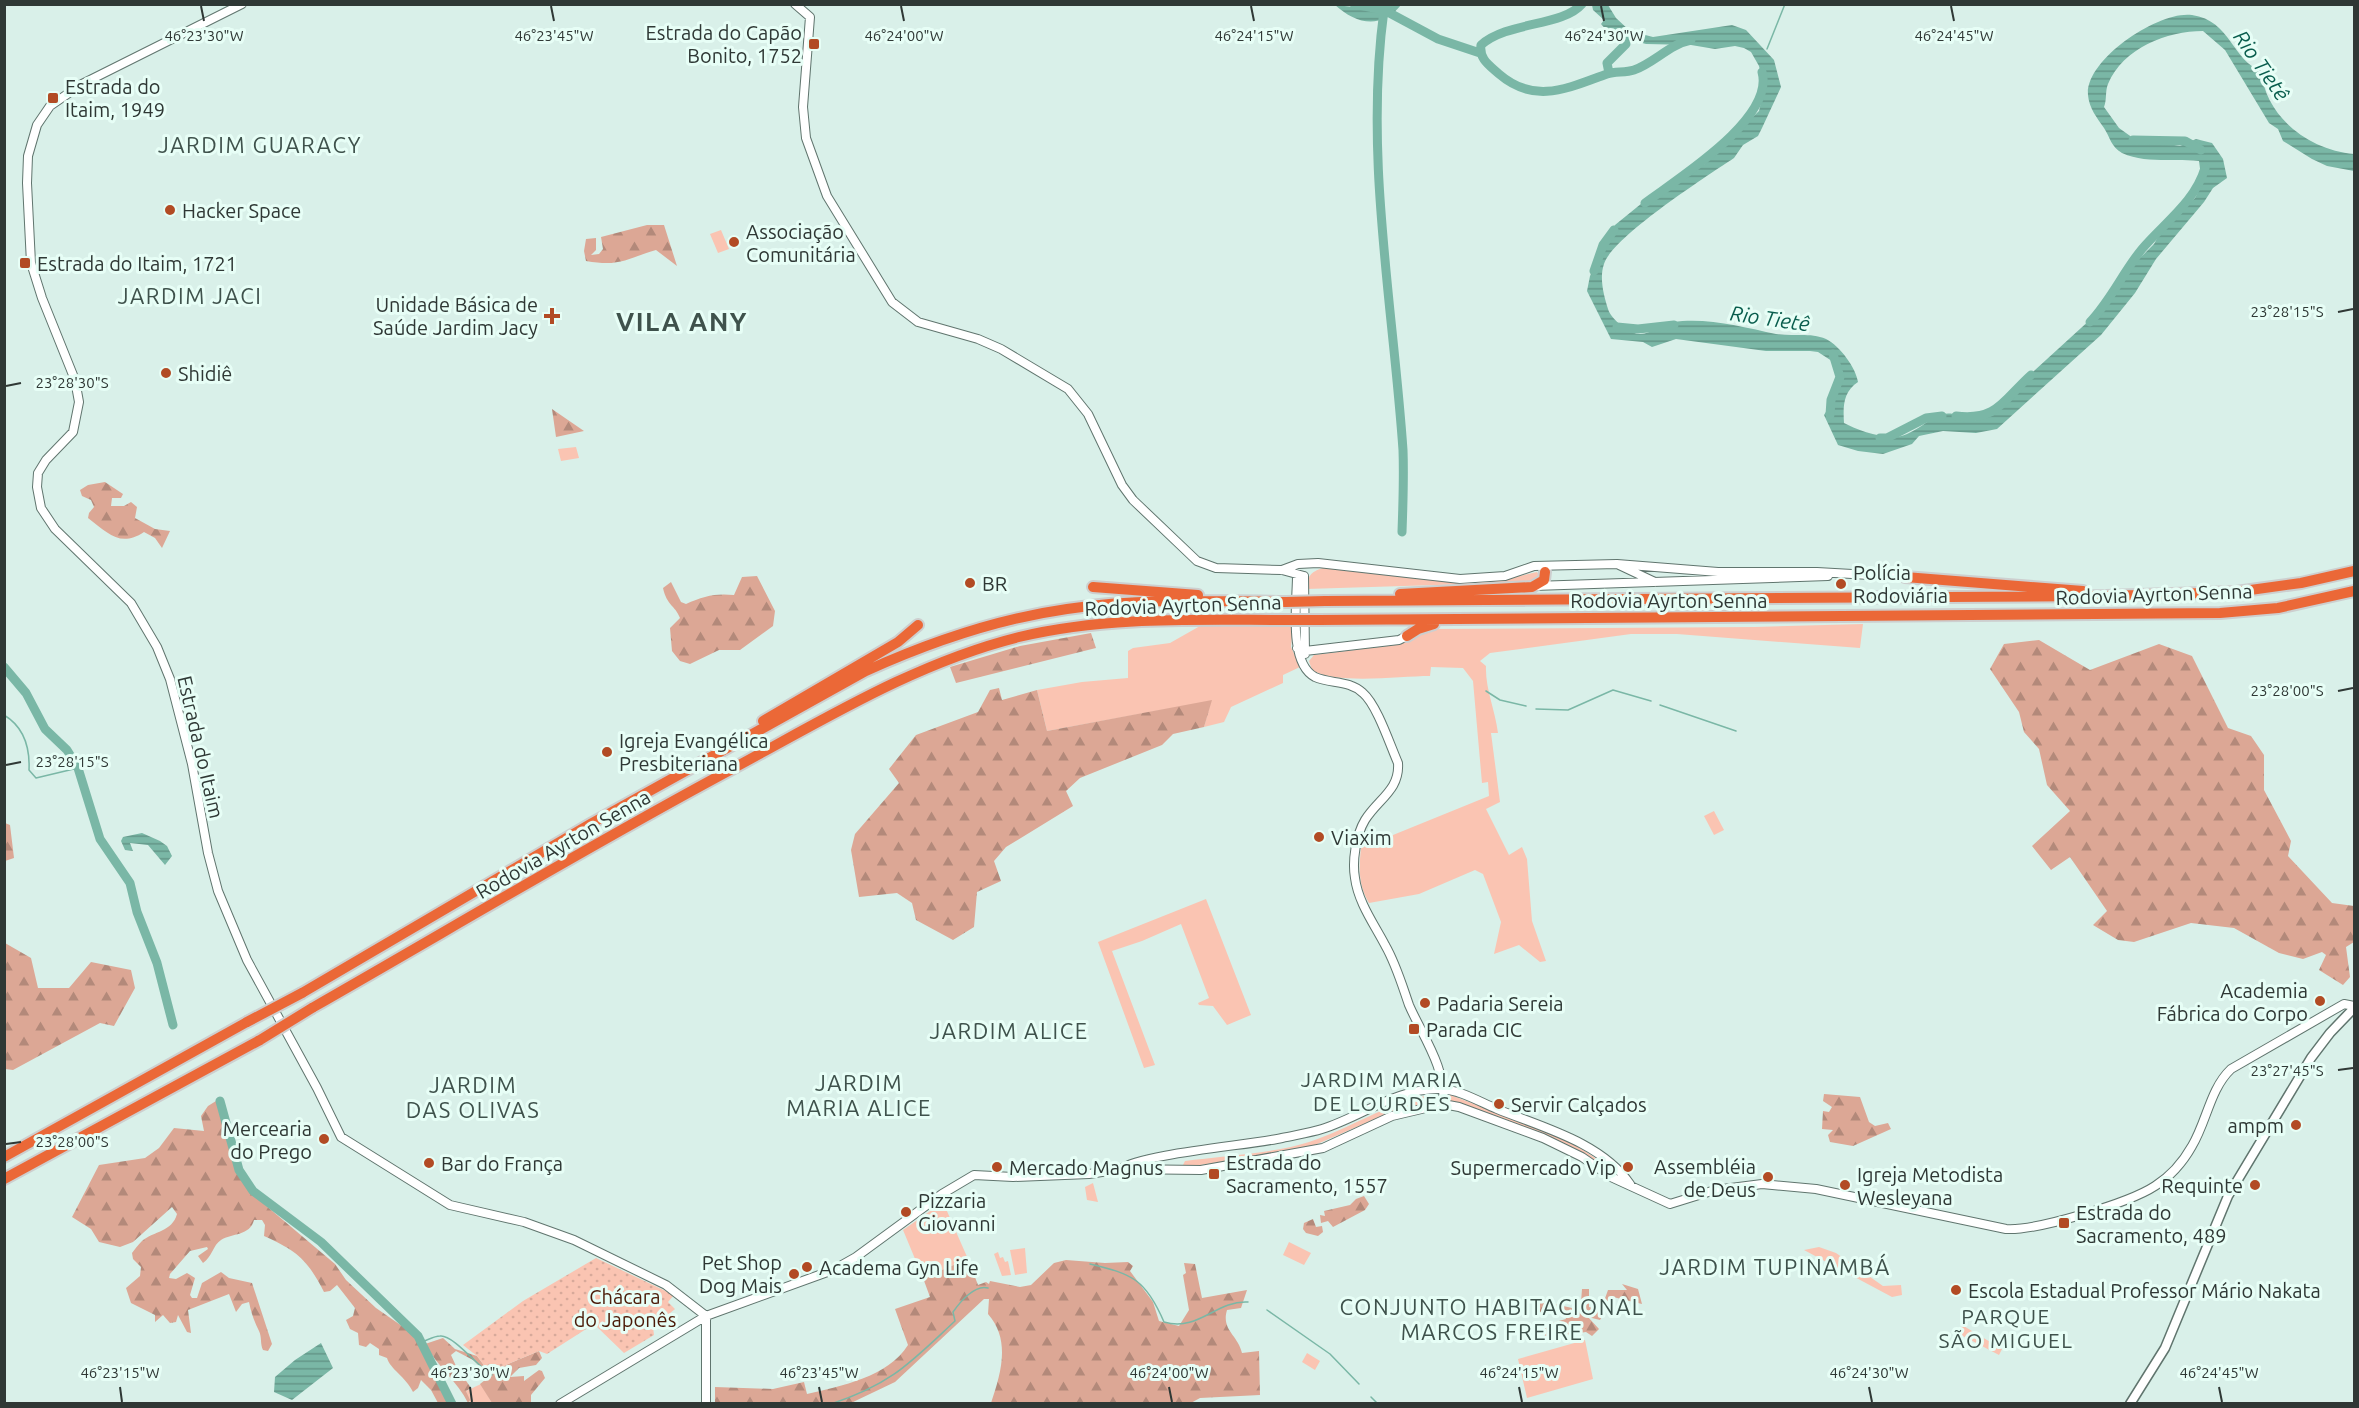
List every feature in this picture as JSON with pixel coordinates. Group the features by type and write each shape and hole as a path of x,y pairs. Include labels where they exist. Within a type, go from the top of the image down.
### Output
{"highway":[{"name":"Rodovia Ayrton Senna","path":"4,1157 302,993 592,823 866,671 936,642 978,629 1068,609 1158,601 2106,596 2236,592 2301,583 2355,571"},
{"path":"1380,600 1420,592 1532,586 1544,580 1545,572"},
{"path":"1905,577 2070,588 2106,596"},
{"path":"1093,587 1178,593 1230,601"},
{"name":"Rodovia Ayrton Senna","path":"4,1179 260,1040 702,785 860,699 924,668 997,643 1082,625 1143,620 2220,614 2278,608 2355,591"},
{"path":"1407,636 1426,626 1436,624 1531,623 1552,619"},
{"path":"1402,620 1409,624 1407,636"},
{"path":"712,758 783,709 898,642 918,626"}],"main road":[{"path":"2130,1404 2165,1348 2228,1196 2311,1058 2355,1007"}],"street":[{"name":"Estrada do Itaim","path":"242,4 82,84 50,106 37,125 28,156 31,263 42,298 75,380 79,402 76,426 38,473 39,501 55,529 131,603 163,660 192,764 208,853 218,891 247,960 341,1137 450,1205 524,1222 574,1240 663,1283 706,1316"},
{"path":"795,4 810,17"},
{"path":"810,4 803,107 806,138 827,196 892,302 918,322 978,339 1001,349 1068,389 1088,414 1127,493 1197,561 1216,568 1282,570 1301,576 1317,566 1326,564"},
{"path":"1282,570 1308,563 1460,579 1505,576 1534,566 1617,564 1718,572 1905,577"},
{"path":"1308,563 1301,576 1301,650 1306,665 1317,678 1350,685 1365,694 1398,763 1398,775 1393,788 1362,825 1356,847 1354,877 1359,896 1391,956 1438,1069 1443,1089 1443,1104"},
{"path":"1617,564 1656,582"},
{"path":"1534,566 1545,572 1557,586"},
{"path":"1532,586 1772,580 1856,574"},
{"path":"1301,576 1304,636 1301,650"},
{"path":"1304,636 1310,643 1322,649"},
{"path":"1301,650 1399,640 1407,636"},
{"path":"560,1404 706,1316 833,1270 856,1257 942,1194 974,1175 1042,1177 1121,1169 1178,1171 1244,1164 1323,1148 1392,1116 1443,1104 1459,1107 1543,1138 1670,1204 1715,1190 1747,1184 1798,1187 2006,1229 2022,1229 2085,1213 2142,1194 2155,1186 2173,1172 2191,1148 2220,1082 2232,1069 2344,1004 2355,1007"},
{"path":"1121,1169 1128,1163 1321,1129 1398,1095 1417,1090 1443,1089 1570,1139 1604,1158 1623,1174 1630,1184"},
{"path":"1178,1171 1174,1161 1179,1154"},
{"path":"706,1316 708,1334 706,1404"},
{"path":"694,1324 708,1334"}],"green space":[{"path":"647,225 664,225 677,266 656,250 615,263 586,261 584,251 586,239 596,238 596,250 591,255 599,254 603,249 601,237"},
{"path":"721,230 729,249 718,253 710,234"},
{"path":"552,409 584,431 556,437"},
{"path":"576,447 579,458 561,461 558,449"},
{"path":"105,482 123,494 121,498 112,498 111,506 124,506 131,502 137,507 135,518 155,529 170,531 162,548 155,538 144,532 136,537 121,539 114,537 88,518 94,507 91,500 82,496 80,490 88,485"},
{"path":"1323,568 1449,582 1498,581 1537,572 1539,575 1536,582 1306,589 1310,575"},
{"path":"757,576 775,611 773,626 740,650 719,650 690,664 680,661 672,651 670,628 680,618 663,588 671,582 681,602 686,604 710,596 734,595 742,577"},
{"path":"1863,624 1860,648 1677,634 1631,634 1490,653 1480,661 1486,666 1487,683 1498,733 1491,733 1500,802 1486,809 1509,855 1522,847 1527,859 1532,921 1546,961 1540,962 1519,945 1494,954 1501,922 1483,874 1475,870 1419,894 1369,903 1360,876 1361,848 1489,796 1488,782 1482,783 1473,681 1463,668 1431,667 1430,676 1369,679 1323,675 1312,670 1309,661 1314,655 1395,645 1432,629"},
{"path":"1200,626 1293,626 1291,647 1300,667 1283,675 1283,683 1231,707 1224,722 1204,727 1211,701 1047,731 1037,690 1082,682 1128,678 1128,651 1133,648 1170,643"},
{"path":"1091,633 1096,648 956,683 950,667 1020,646"},
{"path":"2039,640 2090,670 2159,644 2192,656 2228,728 2251,736 2264,755 2264,790 2291,841 2288,856 2332,903 2354,906 2354,942 2346,947 2350,977 2343,985 2319,970 2326,955 2322,952 2303,959 2279,953 2234,928 2191,923 2134,942 2118,940 2093,925 2107,911 2070,857 2051,870 2032,846 2070,811 2047,785 2039,749 2024,732 2019,712 1990,669 2004,644"},
{"path":"999,688 1002,700 1037,690 1047,731 1212,700 1204,727 1173,734 1162,745 1080,778 1066,791 1073,806 1006,847 994,861 1001,881 977,892 974,927 953,940 916,920 912,903 897,893 859,897 851,850 855,834 899,783 889,769 916,735 978,712 990,690"},
{"path":"1714,811 1724,830 1714,835 1704,816"},
{"path":"5,823 10,825 14,858 5,861"},
{"path":"1206,899 1251,1015 1227,1025 1213,1006 1199,1005 1198,1003 1209,998 1181,924 1112,951 1155,1065 1144,1068 1098,942"},
{"path":"5,943 31,958 38,988 69,988 91,962 131,970 135,988 114,1026 100,1023 13,1070 5,1069"},
{"path":"1448,1094 1537,1127 1560,1138 1600,1161 1615,1175 1577,1153 1538,1135 1457,1102 1447,1102"},
{"path":"1824,1094 1860,1097 1869,1122 1875,1126 1888,1123 1891,1129 1853,1146 1830,1142 1828,1135 1833,1130 1822,1129 1823,1111 1829,1112 1832,1107 1823,1101"},
{"path":"1430,1095 1439,1097 1439,1101 1398,1109 1308,1148 1187,1167 1183,1165 1185,1161 1296,1146 1340,1130 1398,1104"},
{"path":"216,1101 227,1114 235,1166 250,1192 335,1264 346,1280 376,1308 412,1333 428,1355 431,1369 444,1379 450,1403 438,1403 431,1390 421,1380 418,1388 413,1392 387,1358 379,1355 379,1349 370,1343 366,1347 359,1345 358,1333 350,1329 346,1320 353,1316 355,1308 337,1285 330,1291 324,1292 312,1271 300,1257 285,1246 264,1236 265,1225 262,1220 254,1220 245,1232 221,1240 203,1263 198,1256 208,1249 207,1247 190,1251 169,1278 176,1279 187,1273 195,1278 190,1295 192,1298 197,1298 202,1283 221,1272 229,1278 252,1283 272,1344 268,1351 262,1348 260,1333 249,1302 242,1304 236,1312 229,1294 188,1310 191,1333 187,1332 178,1315 176,1322 170,1323 163,1315 155,1322 155,1315 131,1303 126,1288 140,1276 141,1267 133,1259 132,1253 142,1241 167,1228 175,1220 177,1214 172,1207 133,1242 120,1247 99,1242 91,1229 72,1217 99,1165 145,1158 159,1148 174,1128 204,1131 201,1116 208,1106"},
{"path":"1093,1183 1098,1202 1087,1200 1085,1187"},
{"path":"1364,1196 1369,1204 1365,1210 1333,1227 1328,1221 1321,1223 1320,1215 1325,1216 1324,1211 1350,1205 1356,1199"},
{"path":"943,1202 968,1259 923,1278 903,1230"},
{"path":"1313,1219 1316,1227 1322,1226 1323,1232 1318,1236 1306,1233 1303,1229 1304,1223"},
{"path":"1289,1242 1311,1253 1304,1265 1283,1255"},
{"path":"1819,1247 1836,1253 1883,1286 1901,1285 1902,1295 1892,1297 1804,1250"},
{"path":"1025,1248 1027,1273 1015,1275 1010,1250"},
{"path":"998,1252 1000,1258 1003,1257 1005,1262 1008,1261 1011,1275 1002,1276 994,1254"},
{"name":"Chácara do Japonês","path":"596,1258 674,1295 668,1302 675,1309 653,1327 654,1335 624,1353 594,1324 547,1354 539,1351 489,1372 477,1356 463,1345 523,1301"},
{"path":"968,1259 978,1285 986,1282 989,1284 990,1281 1020,1287 1031,1285 1054,1263 1066,1260 1128,1262 1133,1266 1130,1271 1153,1302 1159,1321 1179,1326 1189,1310 1183,1275 1186,1273 1184,1263 1195,1264 1202,1298 1247,1290 1241,1308 1227,1310 1226,1323 1242,1353 1259,1351 1260,1395 1200,1398 1189,1404 991,1403 1001,1369 1002,1346 1000,1335 988,1314 989,1299 984,1299 895,1382 851,1403 715,1403 715,1387 773,1389 804,1382 807,1394 863,1379 889,1365 908,1345 895,1309 930,1297 923,1278"},
{"path":"1622,1284 1638,1289 1642,1304 1613,1297 1606,1307 1603,1304 1608,1290 1627,1290"},
{"path":"1582,1289 1589,1289 1589,1307 1605,1311 1600,1320 1588,1317 1599,1329 1592,1336 1586,1332 1545,1338 1544,1325 1566,1319 1564,1314 1537,1312 1540,1297 1546,1302 1572,1308 1581,1302"},
{"path":"1962,1325 2002,1349 1999,1355 1959,1334"},
{"path":"443,1338 455,1349 477,1356 489,1372 539,1351 542,1358 536,1365 519,1368 510,1377 524,1376 524,1381 539,1370 545,1378 531,1395 531,1403 492,1403 480,1384 490,1376 473,1360 456,1351 451,1355 471,1388 466,1391 470,1400 468,1403 425,1344"},
{"path":"1585,1340 1593,1379 1527,1398 1518,1359"},
{"path":"1307,1353 1320,1361 1315,1370 1302,1362"},
{"path":"481,1384 492,1403 470,1403 466,1391"}],"shaded area":[{"path":"1335,5 1363,8 1401,5 1385,18 1368,22 1351,17"},
{"name":"Rio Tietê","path":"1592,5 1608,5 1616,18 1630,31 1653,37 1732,25 1746,30 1774,60 1781,87 1758,136 1743,145 1734,158 1642,223 1611,252 1604,264 1602,275 1610,313 1625,328 1639,334 1648,333 1669,323 1699,321 1782,335 1814,336 1826,339 1837,347 1857,376 1858,382 1849,390 1845,400 1844,423 1884,436 1907,434 1944,414 1961,416 1974,421 2005,403 2022,382 2104,307 2132,266 2154,244 2164,226 2195,198 2202,184 2199,161 2150,160 2118,151 2090,104 2088,95 2090,81 2098,67 2111,53 2144,29 2162,20 2192,15 2215,25 2224,33 2244,60 2261,70 2264,87 2280,116 2292,128 2321,146 2354,154 2354,171 2327,166 2283,141 2278,129 2269,123 2225,50 2203,31 2161,38 2135,51 2115,71 2107,87 2104,107 2119,128 2133,138 2180,146 2196,139 2212,143 2223,159 2227,178 2213,188 2156,259 2135,293 2101,335 1997,429 1976,433 1943,431 1919,436 1912,444 1883,454 1858,451 1838,445 1824,415 1837,391 1839,372 1838,365 1818,352 1766,351 1676,339 1652,347 1643,342 1611,339 1587,291 1590,276 1615,225 1647,199 1660,195 1678,180 1705,164 1759,111 1764,89 1759,66 1751,52 1744,48 1735,46 1715,49 1691,45 1646,44 1635,41 1626,44 1615,40 1601,24 1604,20 1593,10"},
{"path":"142,833 167,846 172,856 165,865 148,845 130,843 133,851 125,850 121,841 123,837"},
{"path":"321,1343 333,1368 292,1400 274,1392 275,1377"}],"waterway":[{"name":"Rio Tietê","path":"1354,4 1384,10 1388,4"},
{"name":"Rio Tietê","path":"1582,4 1562,17 1492,37 1481,45 1483,58 1512,83 1526,89 1552,91 1610,73 1634,70 1676,45 1691,40"},
{"path":"1767,49 1785,4"},
{"path":"1402,532 1403,450 1382,230 1377,120 1384,10 1438,39 1480,53"},
{"path":"1609,73 1607,63 1626,44"},
{"name":"Rio Tietê","path":"1645,203 1700,163 1739,128 1754,109 1762,90 1762,72"},
{"name":"Rio Tietê","path":"2133,140 2185,141 2201,150"},
{"name":"Rio Tietê","path":"2090,322 2142,249 2186,202 2205,168"},
{"name":"Rio Tietê","path":"1594,271 1603,245 1614,230"},
{"name":"Rio Tietê","path":"1617,327 1638,329 1674,325"},
{"name":"Rio Tietê","path":"1830,415 1831,400 1840,377 1833,354"},
{"name":"Rio Tietê","path":"1956,416 1970,417 1991,412 2031,375"},
{"name":"Rio Tietê","path":"1880,438 1887,438 1926,418 1942,416"},
{"path":"4,667 26,693 45,729 67,750 78,768 100,839 130,883 137,912 157,963 173,1025"},
{"path":"1536,709 1568,710 1613,690 1651,701"},
{"path":"1486,691 1500,700 1526,706"},
{"path":"1660,705 1736,731"},
{"path":"4,715 21,732 27,746 29,770 36,778 78,768"},
{"path":"220,1101 239,1170 253,1191 321,1242 418,1336 452,1404"},
{"path":"1090,1264 1117,1271 1136,1281 1151,1297 1164,1322 1187,1323 1226,1306 1248,1302"},
{"path":"831,1404 885,1380 913,1360 955,1321 953,1312 964,1299 973,1291 983,1287 988,1288"},
{"path":"1267,1310 1330,1354 1359,1384"},
{"path":"422,1342 440,1336 452,1340 492,1375"},
{"path":"1371,1397 1378,1404"}],"place":[{"name":"Estrada do Capão Bonito, 1752","path":"814,44"},
{"name":"Estrada do Itaim, 1949","path":"53,98"},
{"name":"Hacker Space","path":"170,210"},
{"name":"Associação Comunitária","path":"734,242"},
{"name":"Estrada do Itaim, 1721","path":"25,263"},
{"name":"Unidade Básica de Saúde Jardim Jacy","path":"552,316"},
{"name":"Shidiê","path":"166,373"},
{"name":"BR","path":"970,583"},
{"name":"Polícia Rodoviária","path":"1841,584"},
{"name":"Igreja Evangélica Presbiteriana","path":"607,752"},
{"name":"Viaxim","path":"1319,837"},
{"name":"Academia Fábrica do Corpo","path":"2320,1001"},
{"name":"Padaria Sereia","path":"1425,1003"},
{"name":"Parada CIC","path":"1414,1029"},
{"name":"Servir Calçados","path":"1499,1104"},
{"name":"ampm","path":"2296,1125"},
{"name":"Mercearia do Prego","path":"324,1139"},
{"name":"Bar do França","path":"429,1163"},
{"name":"Mercado Magnus","path":"997,1167"},
{"name":"Supermercado Vip","path":"1628,1167"},
{"name":"Estrada do Sacramento, 1557","path":"1214,1174"},
{"name":"Assembléia de Deus","path":"1768,1177"},
{"name":"Igreja Metodista Wesleyana","path":"1845,1185"},
{"name":"Requinte","path":"2255,1185"},
{"name":"Pizzaria Giovanni","path":"906,1212"},
{"name":"Estrada do Sacramento, 489","path":"2064,1223"},
{"name":"Academa Gyn Life","path":"807,1267"},
{"name":"Pet Shop Dog Mais","path":"794,1274"},
{"name":"Escola Estadual Professor Mário Nakata","path":"1956,1290"}],"district":[{"name":"JARDIM GUARACY","path":"260,144"},
{"name":"JARDIM JACI","path":"190,295"},
{"name":"VILA ANY","path":"682,321"},
{"name":"JARDIM ALICE","path":"1009,1030"},
{"name":"JARDIM MARIA DE LOURDES","path":"1382,1091"},
{"name":"JARDIM MARIA ALICE","path":"859,1094"},
{"name":"JARDIM DAS OLIVAS","path":"473,1096"},
{"name":"JARDIM TUPINAMBÁ","path":"1775,1266"},
{"name":"CONJUNTO HABITACIONAL MARCOS FREIRE","path":"1492,1318"},
{"name":"PARQUE SÃO MIGUEL","path":"2006,1328"}]}
